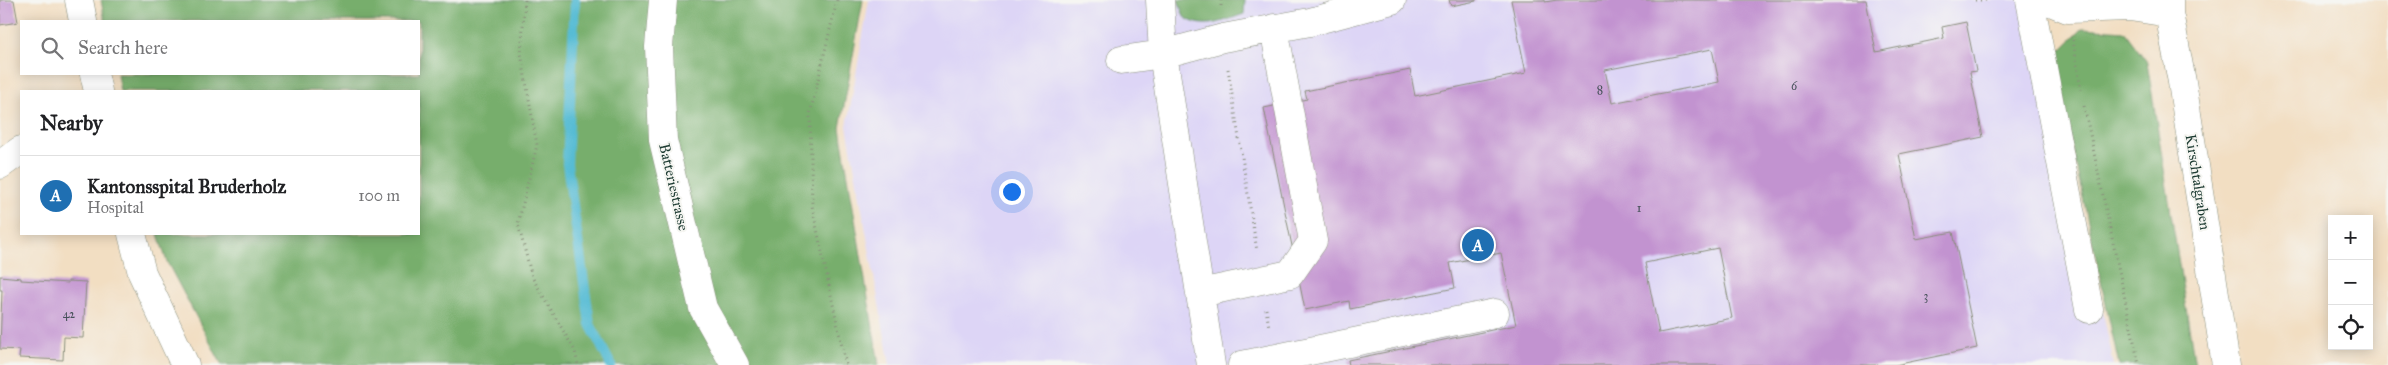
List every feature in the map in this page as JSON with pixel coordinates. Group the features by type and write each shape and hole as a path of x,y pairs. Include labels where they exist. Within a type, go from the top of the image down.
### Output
{"street":[{"path":"79,0 83,20"},
{"name":"Batteriestrasse","path":"662,0 660,47 663,140 703,308 734,365"},
{"path":"1160,0 1163,54 1212,365"},
{"path":"1121,60 1163,54 1223,38 1274,28 1316,11 1392,0"},
{"path":"2030,0 2089,309"},
{"path":"2057,5 2169,6"},
{"name":"Kirschtalgraben","path":"2169,6 2226,365"},
{"path":"1200,292 1290,274 1313,241 1274,28"},
{"path":"94,75 98,90"},
{"path":"0,165 20,151"},
{"path":"132,235 142,274 185,365"},
{"path":"1242,365 1495,313"}],"path":[{"path":"526,0 521,54 537,145 518,224 532,277 575,351 578,365"},
{"path":"837,0 810,114 812,197 846,365"},
{"path":"1221,0 1223,38 1274,358"},
{"path":"1975,0 1986,0"},
{"path":"2057,5 2082,96 2139,365"}],"shaded area":[{"path":"869,0 2038,0 2114,365 890,365 847,126"}],"green space":[{"path":"101,0 863,0 840,128 879,365 222,365 167,262 158,235 420,235 420,90 120,90 117,75 420,75 420,20 105,20"},
{"path":"1178,0 1245,0 1244,14 1221,22 1199,23 1184,17"},
{"path":"2083,28 2124,31 2147,62 2195,365 2119,365 2053,58"}],"building":[{"path":"0,0 14,0 18,22 0,25"},
{"path":"1449,0 1476,0 1476,1 1451,6"},
{"path":"1511,0 1545,0 1545,2 1557,0 1866,0 1876,52 1944,38 1942,27 1966,22 1976,71 1970,72 1983,137 1899,154 1916,239 1953,232 1977,348 1895,365 1349,365 1348,360 1516,325 1501,253 1450,263 1455,288 1350,309 1349,301 1305,310 1264,108 1307,99 1305,91 1410,70 1415,96 1526,73","holes":["1712,49 1719,82 1612,103 1605,70","1718,248 1732,318 1659,333 1645,263"]},
{"path":"0,276 21,278 21,280 68,283 68,281 86,282 83,338 64,337 63,360 19,358 20,350 0,349 2,290 0,290"}],"waterway":[{"path":"575,0 567,164 590,324 611,365"}],"place":[{"name":"Kantonsspital Bruderholz","path":"1478,245"}]}
